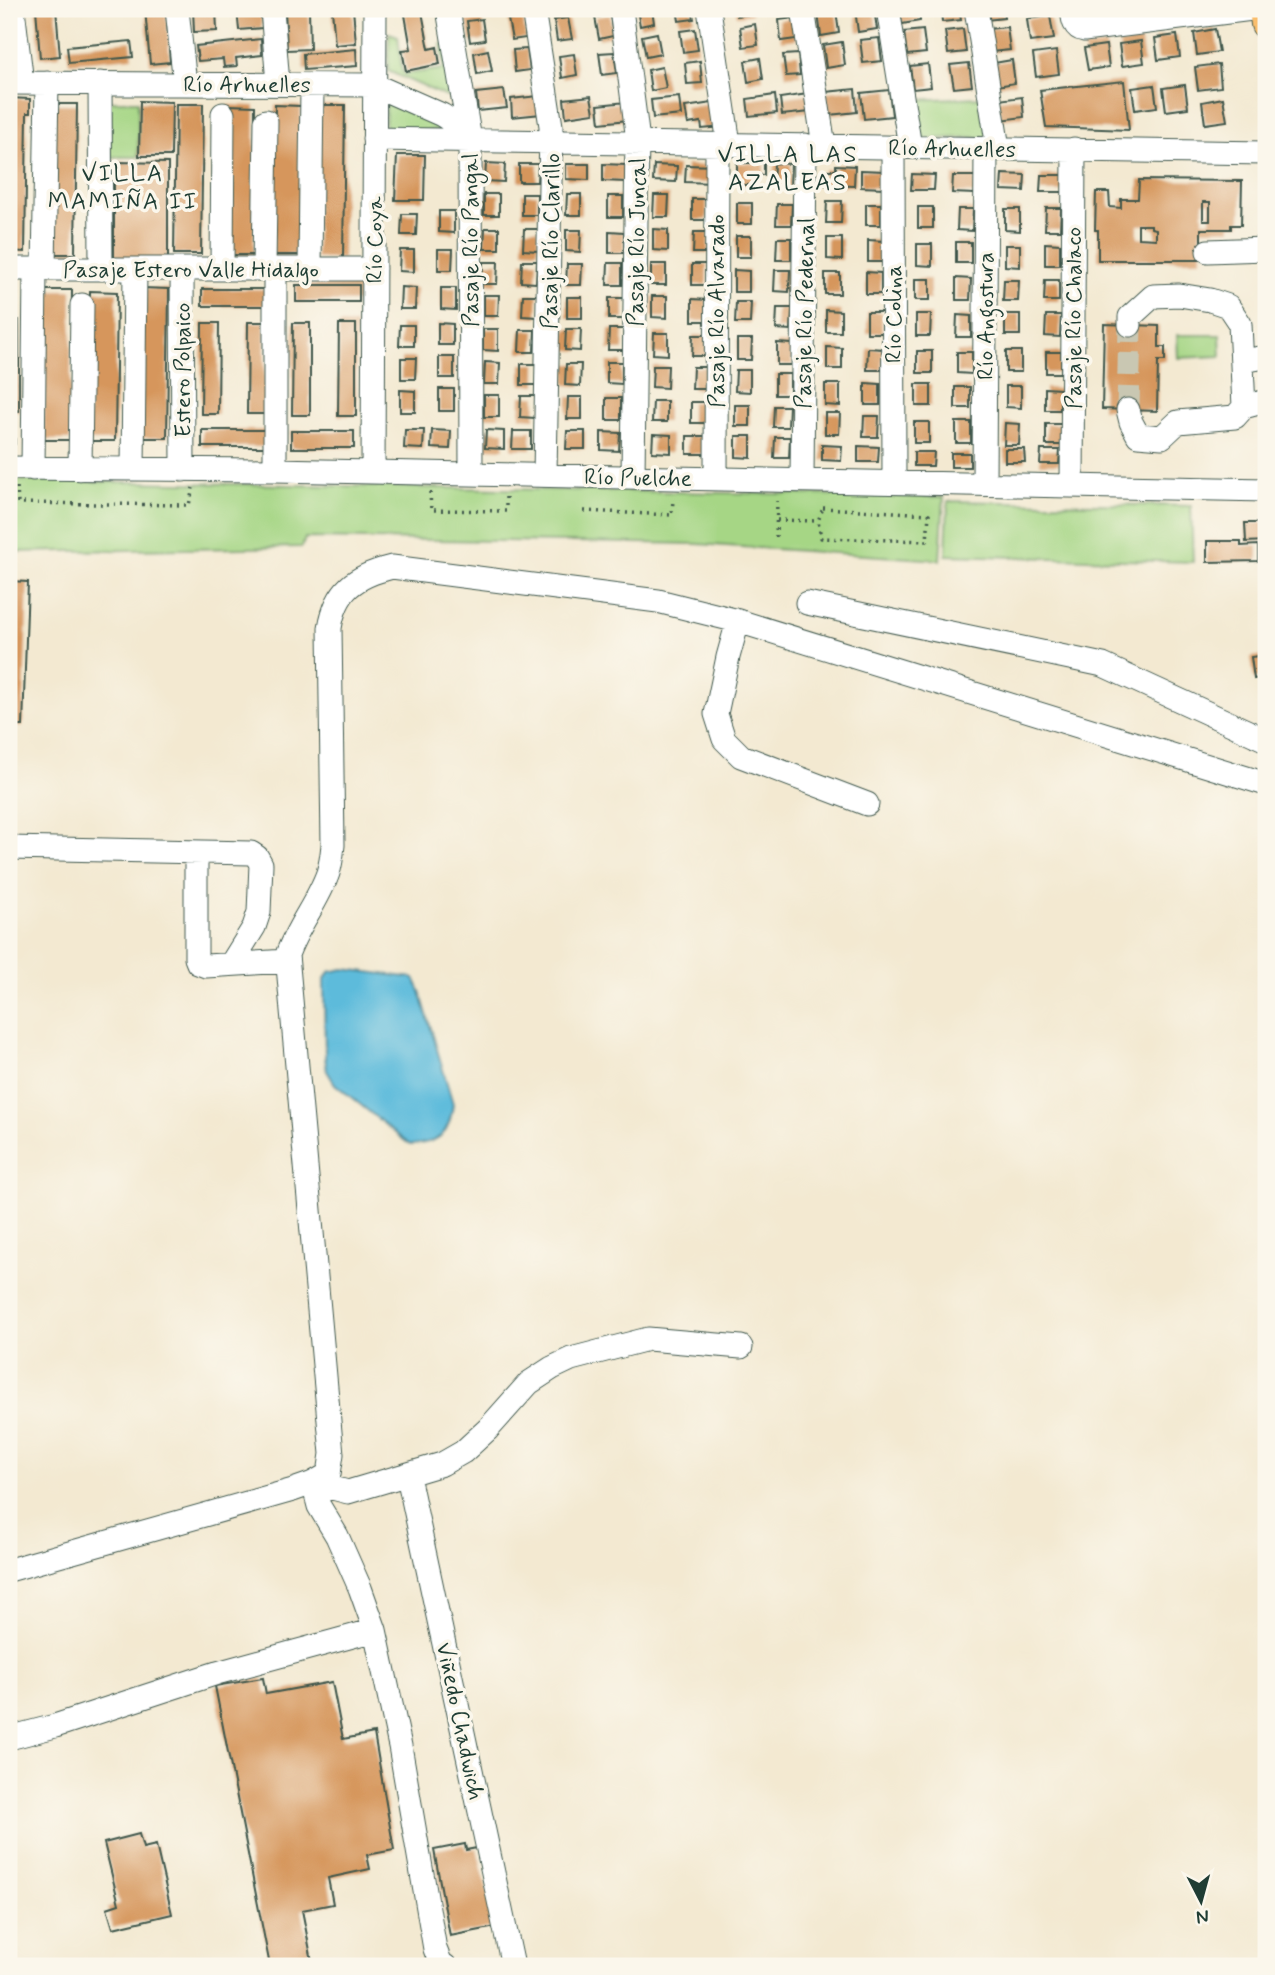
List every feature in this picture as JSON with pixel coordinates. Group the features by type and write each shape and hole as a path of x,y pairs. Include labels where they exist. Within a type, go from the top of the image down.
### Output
{"main road":[{"path":"1264,9 1266,24"}],"street":[{"path":"13,9 15,83"},
{"path":"177,9 185,84"},
{"path":"272,9 278,84"},
{"name":"Río Coya","path":"373,472 375,9"},
{"name":"Pasaje Río Pangal","path":"448,9 470,140 471,474"},
{"name":"Pasaje Río Clarillo","path":"533,9 551,118 552,141 545,475"},
{"name":"Pasaje Río Juncal","path":"621,9 636,114 637,143 633,476"},
{"name":"Pasaje Río Alvarado","path":"709,9 723,144 716,478"},
{"name":"Pasaje Río Pedernal","path":"802,480 815,146 803,9"},
{"name":"Río Colina","path":"888,9 901,147 894,482"},
{"name":"Río Angostura","path":"976,9 992,148 984,484"},
{"path":"1075,18 1084,30 1251,9"},
{"name":"Río Arhuelles","path":"15,83 374,85 442,115 456,124 470,140"},
{"path":"20,473 40,269 47,83"},
{"path":"100,83 101,269"},
{"path":"310,269 312,85"},
{"path":"222,269 223,114"},
{"path":"266,121 275,470"},
{"name":"Río Arhuelles","path":"374,139 1266,153"},
{"name":"Pasaje Río Chalaco","path":"1072,486 1074,149"},
{"path":"1208,251 1266,249"},
{"name":"Pasaje Estero Valle Hidalgo","path":"9,269 374,269"},
{"path":"133,469 135,269"},
{"name":"Estero Polpaico","path":"182,269 189,475"},
{"path":"1130,325 1130,317 1153,296 1179,295 1228,306 1240,324 1244,407"},
{"path":"80,469 82,305"},
{"path":"1242,361 1266,357"},
{"path":"1128,410 1138,435 1162,437 1178,422 1234,417 1244,407 1266,401"},
{"name":"Río Puelche","path":"20,473 133,469 189,475 275,470 1266,490"},
{"path":"9,1570 293,1490 329,1474 332,1454 287,961 292,941 331,864 330,628 340,597 362,577 392,567 658,601 738,621 1266,784"},
{"path":"807,603 1103,665 1266,740"},
{"path":"738,621 716,714 724,738 741,756 867,804"},
{"path":"9,848 251,853 261,864 259,912 254,927 231,964"},
{"path":"196,852 198,963 206,966 287,961"},
{"path":"313,1483 348,1492 442,1464 463,1452 488,1429 528,1383 571,1359 648,1339 741,1347"},
{"name":"Viñedo Chadwich","path":"408,1476 513,1966"},
{"path":"313,1483 319,1506 337,1536 375,1630 400,1746 436,1949 441,1964 445,1966"},
{"path":"9,1738 55,1726 217,1673 375,1630"}],"path":[{"path":"20,473 18,503 189,505 189,475"},
{"path":"429,483 430,510 506,511 506,484"},
{"path":"584,511 672,514 674,496"},
{"path":"776,537 777,499"},
{"path":"823,508 929,514 926,541 821,538 818,521 823,508"},
{"path":"777,520 818,521"}],"green space":[{"path":"389,33 398,36 402,71 406,74 444,69 441,44 449,43 454,100 388,71"},
{"path":"982,97 988,137 918,139 913,100"},
{"path":"110,101 138,101 138,157 110,157"},
{"path":"386,103 441,124 445,130 385,132"},
{"path":"1177,335 1220,335 1221,356 1178,358"},
{"path":"9,480 944,497 940,560 697,544 305,538 302,547 9,552"},
{"path":"948,501 1191,506 1193,562 946,555"}],"water":[{"path":"344,969 414,978 453,1104 446,1130 436,1139 410,1145 335,1084 327,1071 324,981 329,972"}],"building":[{"path":"36,9 56,9 60,56 40,58"},
{"path":"145,9 166,9 170,62 150,64"},
{"path":"193,9 216,9 217,31 194,32"},
{"path":"237,9 261,9 262,28 239,30"},
{"path":"285,9 309,9 310,49 287,50"},
{"path":"332,9 353,9 356,43 335,45"},
{"path":"404,9 435,9 422,12 429,49 437,47 440,64 406,71 402,50 411,49"},
{"path":"637,9 652,9 654,23 640,26"},
{"path":"677,9 692,9 694,19 679,21"},
{"path":"736,9 751,9 752,14 737,16"},
{"path":"855,9 874,9 877,29 858,32"},
{"path":"900,9 919,9 920,21 902,24"},
{"path":"941,9 959,9 961,20 942,22"},
{"path":"985,9 1003,9 1004,18 986,20"},
{"path":"1084,9 1106,9 1107,13 1085,16"},
{"path":"836,10 839,33 821,36 818,13"},
{"path":"610,15 613,36 599,39 595,17"},
{"path":"1050,16 1054,39 1030,42 1027,19"},
{"path":"523,17 526,38 512,40 508,19"},
{"path":"568,18 572,39 557,41 554,20"},
{"path":"794,18 796,39 781,41 779,20"},
{"path":"482,19 485,40 470,42 467,21"},
{"path":"755,24 758,45 743,47 740,27"},
{"path":"1007,27 1010,50 991,52 988,29"},
{"path":"695,29 698,50 683,52 680,31"},
{"path":"963,29 966,52 948,54 945,31"},
{"path":"1215,29 1219,52 1197,55 1194,33"},
{"path":"923,30 926,53 907,55 904,32"},
{"path":"657,33 661,54 646,57 642,36"},
{"path":"1177,35 1180,57 1158,60 1155,38"},
{"path":"879,38 882,61 863,63 860,40"},
{"path":"261,39 262,55 236,58 237,66 224,67 223,59 198,61 196,46"},
{"path":"131,41 133,57 69,63 67,47"},
{"path":"1141,41 1144,63 1122,66 1119,44"},
{"path":"842,42 845,65 826,68 823,45"},
{"path":"1106,45 1109,67 1088,70 1084,48"},
{"path":"356,49 357,66 304,70 303,54"},
{"path":"527,49 530,70 515,72 513,50"},
{"path":"488,50 492,71 477,74 474,53"},
{"path":"1056,51 1059,74 1036,77 1033,54"},
{"path":"614,52 617,73 602,75 599,53"},
{"path":"574,54 577,75 562,78 559,56"},
{"path":"798,54 800,75 786,76 783,55"},
{"path":"760,58 763,79 748,82 745,61"},
{"path":"1012,60 1015,83 997,86 994,63"},
{"path":"700,61 702,83 687,84 685,63"},
{"path":"969,63 972,86 954,88 950,65"},
{"path":"928,64 931,87 913,89 910,66"},
{"path":"1219,64 1221,87 1198,90 1195,67"},
{"path":"662,67 666,88 651,91 648,70"},
{"path":"1124,81 1129,130 1046,127 1040,90"},
{"path":"1154,85 1157,107 1135,110 1132,88"},
{"path":"1185,85 1188,108 1166,111 1163,88"},
{"path":"855,89 857,112 829,115 826,92"},
{"path":"504,90 507,108 478,111 476,93"},
{"path":"889,90 892,116 864,119 861,93"},
{"path":"808,94 810,112 782,115 780,98"},
{"path":"775,95 777,113 749,116 747,99"},
{"path":"538,96 541,114 512,117 511,99"},
{"path":"591,96 594,113 566,117 564,99"},
{"path":"679,97 681,115 653,118 651,100"},
{"path":"1022,97 1024,117 1001,120 998,100"},
{"path":"9,98 30,99 30,113 27,113 25,252 9,251"},
{"path":"1223,98 1227,121 1205,124 1202,102"},
{"path":"140,101 172,102 171,156 139,156"},
{"path":"626,102 628,120 600,123 598,105"},
{"path":"719,102 722,127 702,129 701,122 688,124 685,107"},
{"path":"50,104 77,104 75,254 48,254"},
{"path":"176,104 203,104 201,254 174,254"},
{"path":"228,105 255,106 254,255 227,255"},
{"path":"275,105 301,106 300,255 273,255"},
{"path":"318,105 345,105 343,259 316,258"},
{"path":"397,155 425,155 424,200 395,200"},
{"path":"114,162 168,163 168,262 114,262"},
{"path":"486,163 505,164 504,182 485,181"},
{"path":"737,163 764,163 764,175 753,175 753,185 737,185"},
{"path":"774,163 791,164 790,186 773,186"},
{"path":"519,164 538,164 537,182 519,182"},
{"path":"566,164 589,164 589,180 566,179"},
{"path":"603,164 626,165 626,182 603,181"},
{"path":"654,165 677,166 676,182 653,181"},
{"path":"686,165 714,166 713,183 685,182"},
{"path":"836,165 855,166 854,186 824,185 824,170 836,170"},
{"path":"861,170 884,171 884,188 861,187"},
{"path":"912,174 935,175 934,190 911,190"},
{"path":"1002,174 1025,175 1024,191 1001,190"},
{"path":"1041,175 1064,175 1063,192 1040,192"},
{"path":"953,176 976,176 975,194 952,193"},
{"path":"1139,180 1242,181 1241,225 1231,225 1231,229 1201,229 1201,260 1098,260 1098,230 1095,230 1096,192 1109,192 1110,207 1121,208 1121,199 1138,199","holes":["1203,202 1210,202 1210,221 1203,221","1138,225 1151,225 1151,228 1156,229 1156,239 1138,238"]},
{"path":"484,194 499,194 499,215 484,215"},
{"path":"522,194 537,194 537,215 522,215"},
{"path":"567,194 581,194 581,215 566,215"},
{"path":"654,195 669,195 668,217 653,217"},
{"path":"608,196 623,196 623,217 608,217"},
{"path":"692,199 707,199 707,220 692,220"},
{"path":"827,201 842,201 841,223 826,223"},
{"path":"737,203 752,203 752,224 737,224"},
{"path":"777,204 792,204 791,225 776,225"},
{"path":"866,204 881,204 881,225 866,225"},
{"path":"918,207 933,207 933,228 918,228"},
{"path":"1046,208 1061,208 1060,230 1045,230"},
{"path":"958,209 973,209 972,231 957,230"},
{"path":"1005,209 1020,209 1020,231 1005,230"},
{"path":"439,211 454,211 454,233 439,232"},
{"path":"402,214 417,214 416,235 401,235"},
{"path":"485,228 499,228 499,249 484,249"},
{"path":"524,229 538,229 538,251 523,250"},
{"path":"653,229 668,230 668,251 653,250"},
{"path":"566,230 581,230 580,252 566,251"},
{"path":"609,231 624,232 624,253 609,253"},
{"path":"694,232 709,232 708,253 693,253"},
{"path":"736,236 751,236 751,257 736,257"},
{"path":"777,238 791,238 791,260 776,260"},
{"path":"827,238 842,238 842,260 827,259"},
{"path":"868,240 883,241 882,262 868,262"},
{"path":"956,242 971,242 971,263 956,263"},
{"path":"1045,243 1060,244 1060,265 1045,265"},
{"path":"917,244 932,244 932,266 917,265"},
{"path":"1005,245 1020,245 1020,267 1005,266"},
{"path":"438,249 453,249 452,270 438,270"},
{"path":"400,250 414,250 414,272 399,271"},
{"path":"522,261 537,261 536,283 521,282"},
{"path":"483,262 498,262 497,284 482,284"},
{"path":"608,263 622,263 622,285 607,285"},
{"path":"567,264 582,264 581,285 566,285"},
{"path":"651,264 666,264 666,285 651,285"},
{"path":"692,264 707,264 707,285 692,285"},
{"path":"734,270 749,271 749,292 734,292"},
{"path":"775,270 790,270 789,292 774,291"},
{"path":"866,272 881,273 881,294 866,294"},
{"path":"825,273 840,273 840,294 825,294"},
{"path":"956,278 971,279 970,300 956,300"},
{"path":"915,279 930,279 930,300 915,300"},
{"path":"1004,280 1019,280 1018,301 1003,301"},
{"path":"1045,280 1059,280 1059,301 1044,301"},
{"path":"296,285 359,285 359,302 296,302"},
{"path":"9,287 15,287 15,304 9,304"},
{"path":"401,287 416,288 415,309 400,309"},
{"path":"142,288 169,289 167,438 141,438"},
{"path":"441,288 456,288 456,310 441,309"},
{"path":"202,289 265,289 265,306 202,306"},
{"path":"45,290 72,290 70,440 44,440"},
{"path":"90,291 117,292 115,441 88,441"},
{"path":"484,295 499,295 498,316 484,316"},
{"path":"523,295 538,295 537,317 522,316"},
{"path":"652,296 667,296 667,318 652,317"},
{"path":"567,297 582,297 582,318 567,318"},
{"path":"609,298 624,298 624,319 609,319"},
{"path":"692,299 707,300 707,321 692,321"},
{"path":"736,302 751,302 750,323 735,323"},
{"path":"777,308 792,308 791,330 776,329"},
{"path":"826,310 841,311 841,332 826,332"},
{"path":"867,312 882,312 882,333 867,333"},
{"path":"916,314 931,314 930,336 916,336"},
{"path":"1005,314 1020,314 1020,335 1005,335"},
{"path":"957,315 971,316 971,337 956,337"},
{"path":"1046,315 1061,315 1060,337 1045,336"},
{"path":"9,320 19,320 19,411 9,411"},
{"path":"248,322 265,322 265,414 247,414"},
{"path":"202,323 219,323 218,414 201,414"},
{"path":"293,323 310,323 310,415 292,415"},
{"path":"438,323 453,324 453,345 438,345"},
{"path":"339,324 356,324 356,416 338,416"},
{"path":"1104,324 1159,326 1159,347 1165,347 1165,361 1158,361 1157,411 1102,409"},
{"path":"400,325 414,325 414,346 399,346"},
{"path":"483,329 498,329 498,351 483,350"},
{"path":"566,329 581,329 580,351 565,350"},
{"path":"609,329 624,329 623,350 608,350"},
{"path":"520,330 535,330 534,352 519,352"},
{"path":"654,333 668,333 668,355 653,354"},
{"path":"693,335 708,335 707,356 692,356"},
{"path":"737,339 752,339 751,360 737,360"},
{"path":"777,343 792,344 792,365 777,365"},
{"path":"827,347 842,348 842,369 827,369"},
{"path":"868,348 883,349 882,370 867,370"},
{"path":"917,351 932,351 932,373 917,373"},
{"path":"1006,351 1021,351 1021,372 1006,372"},
{"path":"957,352 972,352 972,374 957,373"},
{"path":"1046,352 1061,352 1061,373 1046,373"},
{"path":"439,357 454,357 454,378 439,378"},
{"path":"401,358 416,358 415,379 401,379"},
{"path":"485,362 500,363 499,384 484,384"},
{"path":"607,362 622,362 622,384 607,383"},
{"path":"521,364 536,364 536,385 521,385"},
{"path":"566,364 581,364 580,386 565,385"},
{"path":"653,366 668,366 667,388 652,387"},
{"path":"693,367 708,367 707,389 692,389"},
{"path":"736,370 750,370 750,392 735,391"},
{"path":"775,374 790,374 790,395 775,395"},
{"path":"865,383 880,384 880,405 865,405"},
{"path":"825,384 840,384 840,406 825,405"},
{"path":"916,384 931,384 931,406 916,406"},
{"path":"1006,386 1021,386 1021,408 1006,407"},
{"path":"955,387 970,387 970,408 955,408"},
{"path":"1045,388 1060,389 1060,410 1045,410"},
{"path":"439,389 454,389 454,411 439,411"},
{"path":"400,390 415,391 415,412 400,412"},
{"path":"484,395 499,395 499,417 484,417"},
{"path":"521,396 536,396 535,418 520,417"},
{"path":"568,397 582,397 582,419 567,419"},
{"path":"606,398 621,398 621,420 606,420"},
{"path":"653,401 667,401 667,422 652,422"},
{"path":"691,402 706,402 706,423 691,423"},
{"path":"735,405 750,405 750,426 735,426"},
{"path":"774,406 789,406 788,427 773,427"},
{"path":"825,413 840,413 839,434 825,434"},
{"path":"864,416 879,416 878,437 863,437"},
{"path":"914,422 929,422 929,443 914,443"},
{"path":"956,422 971,422 971,443 956,443"},
{"path":"1005,423 1020,424 1019,445 1004,445"},
{"path":"1046,424 1061,424 1061,445 1046,445"},
{"path":"9,427 15,427 15,444 9,444"},
{"path":"202,430 265,430 265,447 202,447"},
{"path":"405,430 424,430 423,449 404,448"},
{"path":"432,430 451,431 450,449 431,448"},
{"path":"486,430 504,431 504,449 485,448"},
{"path":"291,431 354,431 354,448 291,448"},
{"path":"513,431 531,431 531,449 512,449"},
{"path":"567,431 585,431 585,449 566,449"},
{"path":"601,432 620,433 619,451 601,450"},
{"path":"653,434 671,435 671,453 652,452"},
{"path":"687,436 706,436 705,454 687,454"},
{"path":"736,436 751,436 751,458 736,457"},
{"path":"775,437 790,437 789,458 774,458"},
{"path":"822,445 842,446 841,461 822,460"},
{"path":"858,446 879,447 878,462 858,462"},
{"path":"1005,449 1024,449 1025,462 1005,462"},
{"path":"1041,450 1060,450 1059,464 1040,464"},
{"path":"914,452 934,452 933,466 914,466"},
{"path":"951,453 970,453 970,467 951,467"},
{"path":"1245,523 1266,523 1266,541 1246,542"},
{"path":"1207,541 1241,541 1241,546 1258,545 1258,561 1207,562"},
{"path":"9,581 28,582 23,726 9,726"},
{"path":"1266,655 1266,677 1254,679 1251,657"},
{"path":"263,1678 266,1694 332,1682 343,1739 374,1733 394,1850 367,1855 370,1869 328,1878 333,1904 302,1910 313,1966 270,1966 215,1686"},
{"path":"139,1834 143,1848 156,1845 172,1914 113,1928 107,1908 119,1904 104,1843"},
{"path":"465,1844 466,1850 477,1848 496,1927 450,1936 434,1850"}],"tunnel":[{"path":"1128,410 1130,325"}],"district":[{"name":"VILLA LAS AZALEAS","path":"788,168"},
{"name":"VILLA MAMIÑA II","path":"123,187"}]}
